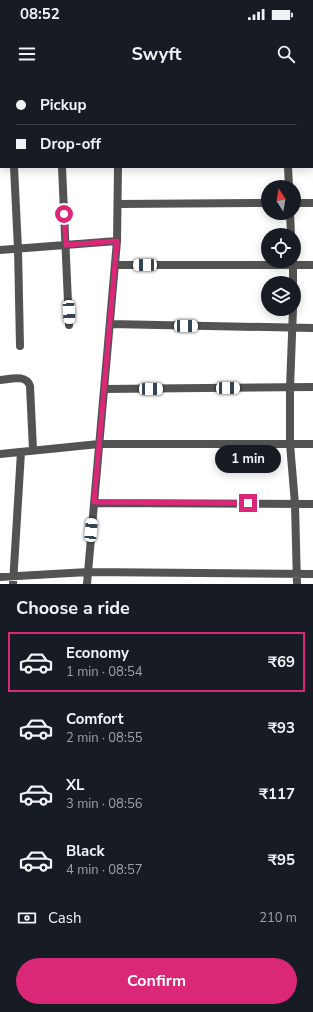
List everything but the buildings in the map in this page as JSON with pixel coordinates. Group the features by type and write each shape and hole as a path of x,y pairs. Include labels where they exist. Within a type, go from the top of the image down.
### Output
{"street":[{"path":"14,168 18,248 20,346"},
{"path":"62,168 69,325"},
{"path":"87,584 117,241 118,168"},
{"path":"288,168 289,180"},
{"path":"118,204 261,203"},
{"path":"301,203 313,203"},
{"path":"0,250 117,241"},
{"path":"115,265 261,263"},
{"path":"301,264 313,266"},
{"path":"293,316 290,388 290,444 295,504 297,584"},
{"path":"110,324 313,328"},
{"path":"0,380 22,378 29,382 33,450"},
{"path":"104,389 313,388"},
{"path":"0,454 99,444 313,444"},
{"path":"13,580 21,452"},
{"path":"94,502 313,504"},
{"path":"0,577 13,580 88,572 313,574"}],"route":[{"path":"64,214 66,245 117,241 94,502 248,503"}]}
